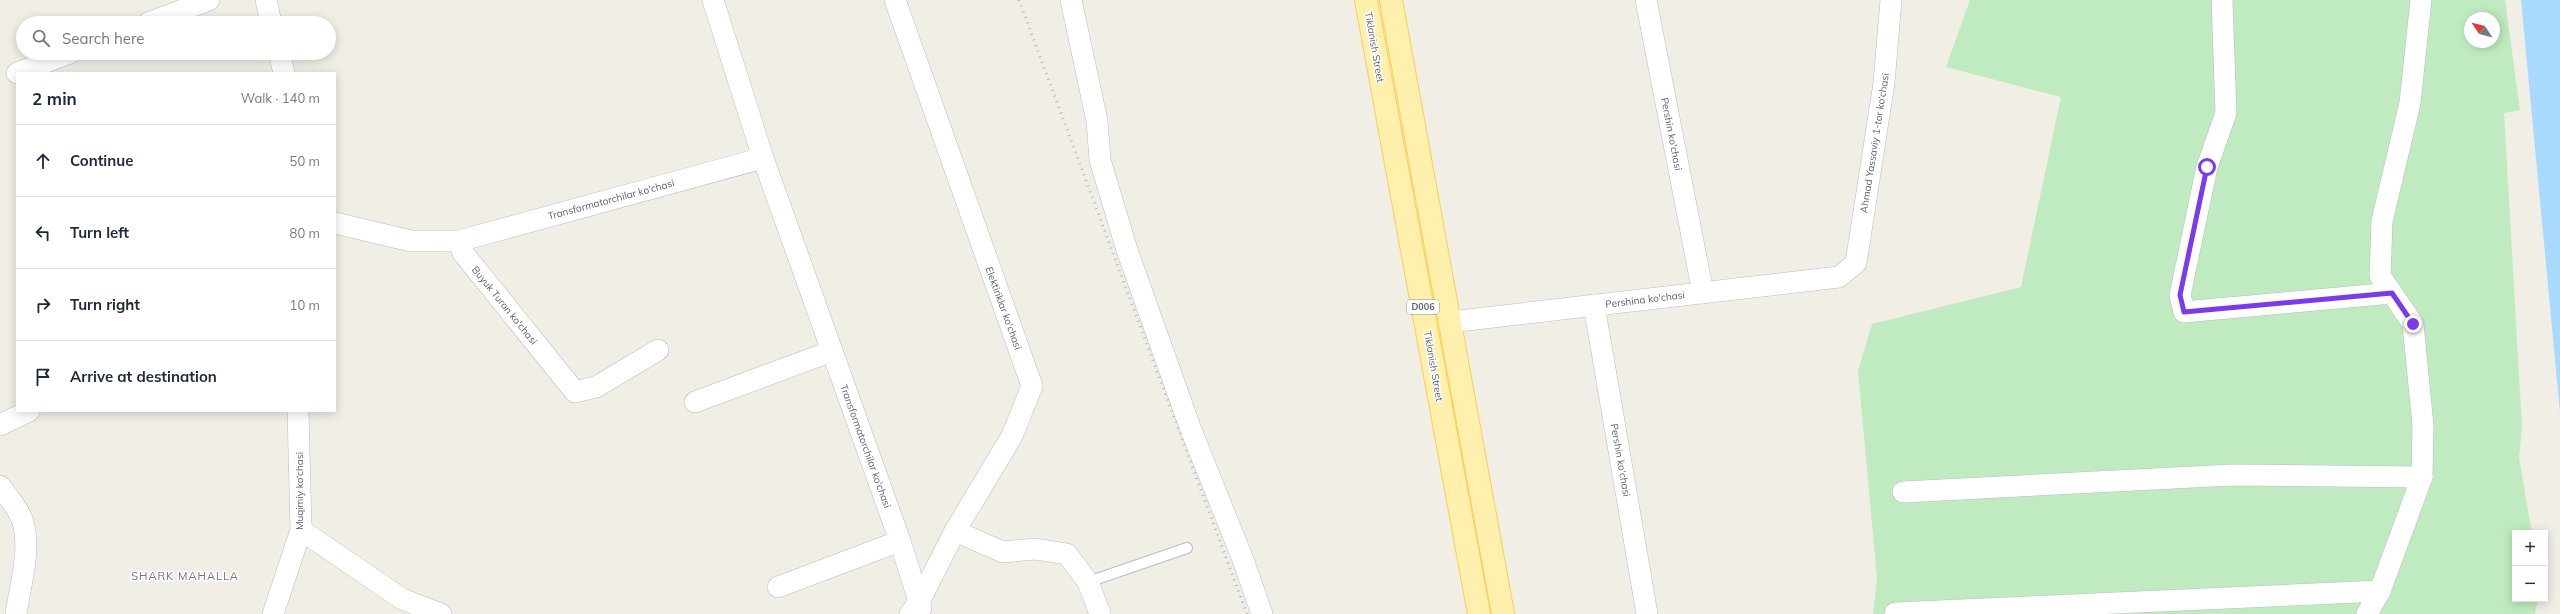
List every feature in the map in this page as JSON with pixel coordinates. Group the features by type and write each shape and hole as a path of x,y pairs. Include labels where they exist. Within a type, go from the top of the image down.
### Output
{"main road":[{"name":"Tiklanish Street","path":"1366,0 1479,614"},
{"name":"D006","path":"1391,0 1503,614"}],"street":[{"path":"167,16 209,0"},
{"path":"266,0 269,16"},
{"name":"Transformatorchilar ko'chasi","path":"713,0 763,158 900,541 917,610"},
{"name":"Elektiriklar ko'chasi","path":"894,0 1032,386 1012,436 955,531 917,610"},
{"path":"1071,0 1097,121 1100,160 1127,250 1191,430 1242,557 1262,614"},
{"name":"Pershin ko'chasi","path":"1646,0 1703,292"},
{"name":"Ahmad Yassaviy 1-tor ko‘chasi","path":"1839,277 1856,263 1884,83 1891,0"},
{"path":"2222,0 2226,112 2207,167 2180,295 2184,312 2392,293"},
{"path":"2367,614 2380,591 2422,477 2423,426 2413,324 2380,276 2382,221 2410,103 2422,0"},
{"path":"20,72 51,60"},
{"path":"281,60 284,72"},
{"path":"0,80 16,73"},
{"name":"Transformatorchilar ko'chasi","path":"458,241 763,158"},
{"path":"336,223 410,241 458,241"},
{"name":"Buyuk Turon ko'chasi","path":"458,241 463,253 575,392 596,387 658,350"},
{"name":"Pershina ko'chasi","path":"1450,322 1839,277"},
{"name":"Pershin ko'chasi","path":"1594,305 1647,614"},
{"path":"695,402 832,351"},
{"path":"0,425 27,412"},
{"name":"Muqimiy ko‘chasi","path":"273,614 301,530 298,412"},
{"path":"1903,492 2232,475 2422,477"},
{"path":"0,486 13,503 23,522 26,548 16,614"},
{"path":"301,530 399,606 441,614"},
{"path":"955,531 1003,552 1034,549 1067,554 1088,582 1100,614"},
{"path":"778,587 900,541"},
{"path":"1895,613 2380,591"}],"lane":[{"path":"1088,582 1187,548"}],"green space":[{"path":"1970,0 2505,0 2520,110 2504,113 2522,427 2519,458 2531,530 2512,530 2512,602 2537,602 2535,614 1873,614 1877,578 1858,371 1872,324 2021,287 2061,97 1946,67"}],"water":[{"path":"2521,0 2560,0 2560,412"}],"railway":[{"path":"1019,0 1247,614"}],"district":[{"name":"SHARK MAHALLA","path":"185,576"}],"route":[{"path":"2207,167 2180,295 2184,312 2392,293 2413,324"}]}
